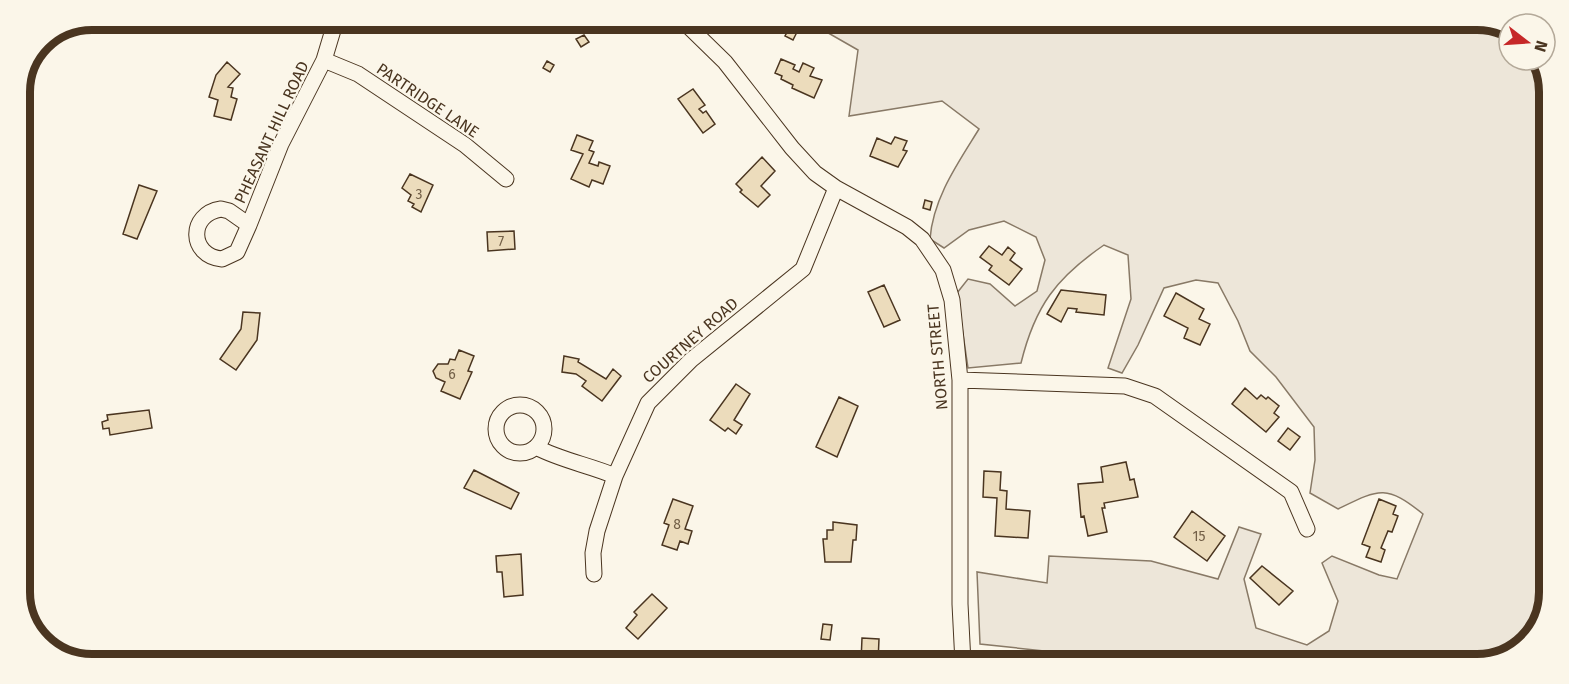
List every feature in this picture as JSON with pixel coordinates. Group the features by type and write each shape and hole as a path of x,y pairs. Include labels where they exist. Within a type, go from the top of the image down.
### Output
{"street":[{"name":"PHEASANT HILL ROAD","path":"249,225 281,144 324,60 333,30"},
{"name":"NORTH STREET","path":"692,30 724,62 792,148 815,173 836,188 907,227 922,239 938,262 952,300 960,380 960,604 963,654"},
{"name":"PARTRIDGE LANE","path":"324,60 357,74 465,145 506,179"},
{"name":"COURTNEY ROAD","path":"594,574 594,541 615,476 648,403 691,360 803,269 836,188"},
{"path":"960,380 1125,386 1155,396 1290,492 1307,529"},
{"path":"536,447 552,456 583,463 615,476"}],"shaded area":[{"path":"823,30 1477,30 1497,34 1497,72 1535,72 1539,88 1539,592 1538,604 1526,630 1518,639 1504,648 1477,654 1073,654 980,644 977,572 1047,583 1049,556 1151,561 1218,579 1239,527 1261,534 1244,579 1256,628 1307,645 1329,631 1338,601 1322,563 1332,556 1379,575 1397,579 1423,514 1391,494 1373,494 1338,509 1310,493 1315,460 1314,427 1276,377 1250,351 1238,321 1218,283 1196,280 1164,288 1138,345 1122,373 1108,368 1131,299 1128,255 1104,245 1073,269 1050,295 1033,325 1021,363 968,368 957,293 968,279 990,284 1015,306 1037,291 1045,260 1036,237 1004,221 969,230 944,248 930,239 941,195 979,129 942,101 849,116 858,50"}],"building":[{"path":"788,30 798,30 793,40 785,36"},
{"path":"584,35 589,42 581,47 576,39"},
{"path":"781,59 795,65 793,69 799,72 803,63 814,68 810,76 822,80 814,98 792,88 793,85 775,73"},
{"path":"547,61 554,65 550,72 543,68"},
{"path":"227,62 240,74 228,87 233,88 231,97 237,99 231,120 214,116 218,100 209,97 216,75"},
{"path":"693,89 705,105 699,109 703,113 706,111 715,124 703,133 678,99"},
{"path":"577,135 593,141 589,150 594,152 589,163 598,166 599,162 610,166 603,184 592,180 589,187 571,179 583,154 571,150"},
{"path":"895,137 907,141 903,150 907,151 898,167 870,156 877,138 891,144"},
{"path":"762,157 775,171 761,186 770,195 758,207 740,192 742,190 736,184"},
{"path":"410,174 433,185 421,212 412,207 414,204 408,201 411,195 402,188"},
{"path":"139,185 157,191 137,239 123,234"},
{"path":"925,200 932,202 930,210 923,208"},
{"path":"514,231 515,249 488,251 487,232"},
{"path":"989,246 1002,255 1008,247 1015,253 1010,260 1022,269 1009,285 989,270 992,266 980,257"},
{"path":"884,285 900,320 884,327 868,292"},
{"path":"1061,290 1106,295 1104,315 1076,312 1077,309 1068,308 1061,322 1047,314"},
{"path":"1176,293 1204,309 1199,319 1210,324 1200,345 1184,338 1188,328 1164,316"},
{"path":"243,312 260,313 257,340 236,370 220,359 241,329"},
{"path":"459,350 474,356 468,371 472,372 460,399 441,391 445,382 436,378 433,371 438,364 448,364 450,359 455,360"},
{"path":"564,356 579,359 578,362 606,379 613,369 621,376 602,401 582,386 586,381 576,374 562,372"},
{"path":"736,384 750,394 734,420 742,425 736,434 728,428 725,431 710,420"},
{"path":"1245,388 1257,399 1261,395 1266,399 1268,397 1279,406 1274,413 1279,417 1266,432 1232,404"},
{"path":"839,397 858,406 837,457 816,447"},
{"path":"149,410 152,428 110,435 109,428 103,429 102,422 108,420 107,415"},
{"path":"1288,428 1300,437 1290,450 1278,441"},
{"path":"1126,462 1130,480 1134,479 1138,497 1104,503 1105,508 1102,508 1107,532 1088,536 1084,516 1081,517 1078,484 1103,482 1101,467"},
{"path":"474,470 519,493 511,509 464,488"},
{"path":"984,471 1001,472 1000,490 1007,491 1006,509 1030,511 1028,538 995,536 997,498 983,497"},
{"path":"673,499 693,506 685,529 692,531 688,544 680,541 677,550 662,545 669,525 664,523"},
{"path":"1379,499 1396,506 1393,514 1398,516 1392,532 1388,531 1381,548 1385,550 1381,562 1366,557 1370,547 1362,544"},
{"path":"1192,511 1225,536 1207,561 1174,537"},
{"path":"833,522 857,525 851,562 825,562 823,539 827,539 827,530 833,530"},
{"path":"521,554 523,595 504,597 502,572 497,572 496,556"},
{"path":"1262,566 1293,591 1279,605 1250,578"},
{"path":"652,594 667,608 638,639 626,628 637,615 634,612"},
{"path":"823,624 832,625 830,640 821,639"},
{"path":"862,638 879,639 878,654 861,654"}]}
